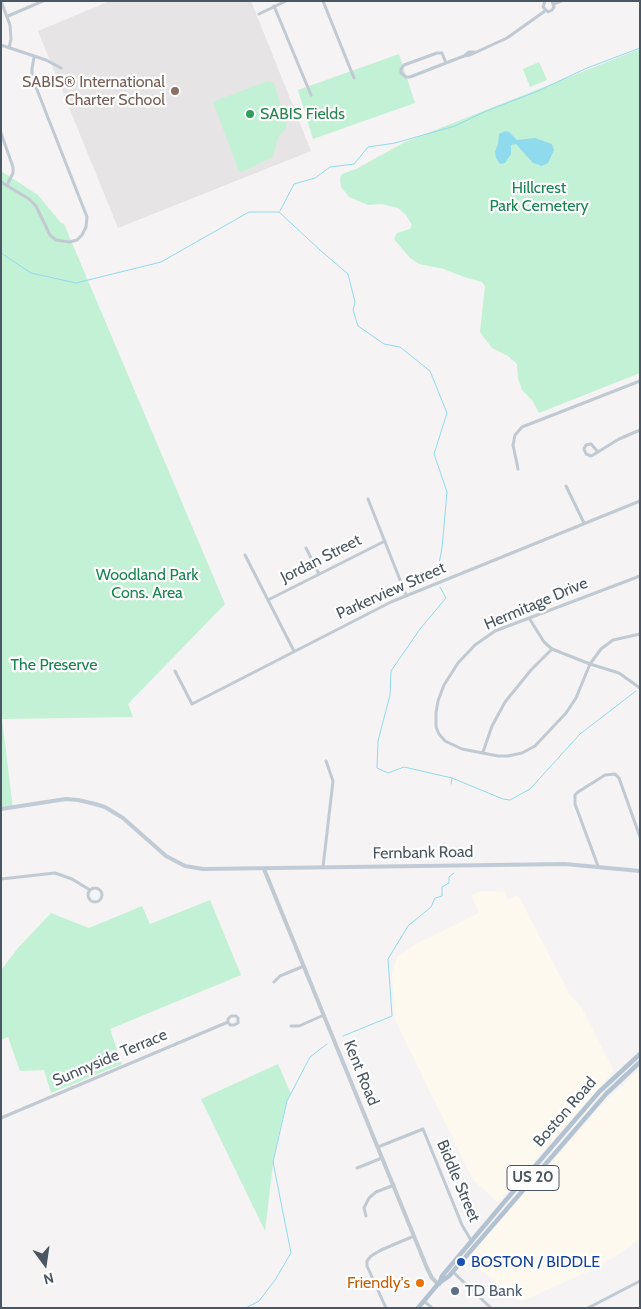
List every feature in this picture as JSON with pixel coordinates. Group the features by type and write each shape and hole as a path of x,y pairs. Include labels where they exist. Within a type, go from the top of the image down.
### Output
{"main road":[{"name":"Fernbank Road","path":"1,809 66,799 95,804 105,807 123,818 171,859 185,866 206,870 565,864 640,871"},
{"name":"Boston Road","path":"418,1308 438,1284 442,1276 604,1087 640,1054"},
{"name":"Boston Road","path":"438,1284 446,1280 606,1094 640,1062"}],"street":[{"path":"1,1 8,16 12,33 9,48"},
{"path":"8,16 43,1"},
{"path":"259,14 286,1"},
{"path":"323,1 354,78"},
{"path":"545,1 543,7 545,11"},
{"path":"446,63 442,54 436,53 404,65 401,68 401,73 408,77 446,63 464,56 468,52 474,52 507,38 545,11 552,10 553,3 561,1"},
{"path":"274,6 310,95"},
{"path":"1,45 53,63 61,68"},
{"path":"1,182 30,199 36,206 50,235 56,240 70,242 77,240 82,235 86,227 87,217 32,77 34,57"},
{"path":"1,133 13,167 13,173 6,185"},
{"path":"518,469 512,445 515,435 522,427 640,381"},
{"path":"598,452 627,435 640,430"},
{"path":"566,486 584,524"},
{"path":"368,499 406,595"},
{"name":"Parkerview Street","path":"175,671 192,704 406,595 640,501"},
{"name":"Jordan Street","path":"268,600 385,541"},
{"path":"306,548 319,574"},
{"path":"246,555 294,651"},
{"name":"Hermitage Drive","path":"640,576 495,631 475,645 452,672 438,701 436,727 439,734 444,741 462,749 508,756 522,753 535,746 557,724 576,698 590,664 606,644 620,637 640,634"},
{"path":"529,618 544,642 552,649 619,673 640,688"},
{"path":"483,752 492,726 506,702 531,670 552,649"},
{"path":"323,868 333,780 326,761"},
{"path":"598,866 575,804 575,795 578,792 605,775 615,774 619,778 640,837"},
{"name":"Kent Road","path":"264,869 429,1273 438,1284"},
{"path":"1,879 55,873 72,879 90,890 95,888 101,890 103,894 101,900 97,902 91,901 88,897 90,890"},
{"path":"274,982 280,976 304,966"},
{"path":"291,1026 300,1026 324,1015"},
{"name":"Sunnyside Terrace","path":"1,1118 228,1022"},
{"name":"Biddle Street","path":"378,1147 422,1129 462,1225 472,1242"},
{"path":"357,1168 383,1158"},
{"path":"366,1216 364,1208 369,1198 376,1192 394,1185"},
{"path":"386,1308 367,1266 367,1261 381,1250 414,1236"},
{"path":"453,1272 490,1308"},
{"path":"588,1308 640,1281"},
{"path":"424,1301 432,1308"}],"shaded area":[{"name":"SABIS® International Charter School","path":"110,1 251,1 311,151 118,228 38,31"},
{"path":"482,891 505,892 508,899 518,895 569,993 582,1008 614,1071 498,1202 473,1180 395,1020 392,975 397,957 416,944 479,913 471,895"},
{"path":"640,1069 640,1238 596,1268 525,1300 517,1300 467,1258 600,1107"}],"green space":[{"name":"Hillcrest Park Cemetery","path":"640,49 640,373 539,413 532,400 522,390 518,378 517,364 508,356 492,348 480,332 485,286 482,282 444,269 419,264 410,258 394,239 397,233 410,229 412,225 406,215 398,208 382,204 368,205 349,197 341,187 340,178 342,174 356,169 405,142"},
{"path":"399,54 415,103 313,139 298,90"},
{"path":"539,62 547,80 530,87 523,69"},
{"name":"SABIS Fields","path":"267,81 274,83 287,127 278,137 273,157 242,172 239,171 213,102"},
{"name":"Woodland Park Cons. Area","path":"1,171 38,195 61,223 64,224 225,604 128,704 133,717 2,719 13,809 1,810"},
{"path":"210,900 241,975 110,1029 122,1064 51,1093 44,1070 20,1071 8,1037 1,1040 1,970 18,948 51,913 89,928 142,906 150,924"},
{"path":"278,1064 291,1094 287,1100 274,1155 265,1231 201,1099"}],"water":[{"path":"505,131 509,132 517,140 535,138 552,144 554,150 548,163 542,166 533,163 516,144 511,145 511,154 505,163 500,164 495,152 499,134"}],"waterway":[{"path":"280,211 294,184 315,178 330,167 354,164 368,147 395,143 455,126 587,68 640,48"},
{"path":"1,253 31,273 76,283 161,262 249,212 279,212 348,274 355,302 353,310 358,326 384,344 400,347 430,371 447,413 434,454 447,492 442,548 436,579"},
{"path":"440,587 446,598 420,629 391,671 390,695 378,741 377,768 388,773 404,767 452,778 503,799 510,800 530,789 580,734 636,691"},
{"path":"451,784 452,778"},
{"path":"343,1036 392,1016 388,959 408,926 431,907 435,898 442,896 442,887 449,883 449,877 454,873"},
{"path":"246,1308 259,1301 275,1280 291,1253 273,1162 287,1101 310,1057 327,1044"}],"place":[{"name":"SABIS® International Charter School","path":"175,91"},
{"name":"SABIS Fields","path":"250,114"},
{"name":"BOSTON / BIDDLE","path":"461,1262"},
{"name":"Friendly's","path":"420,1283"},
{"name":"TD Bank","path":"455,1291"}],"park label":[{"name":"The Preserve","path":"54,665"}]}
